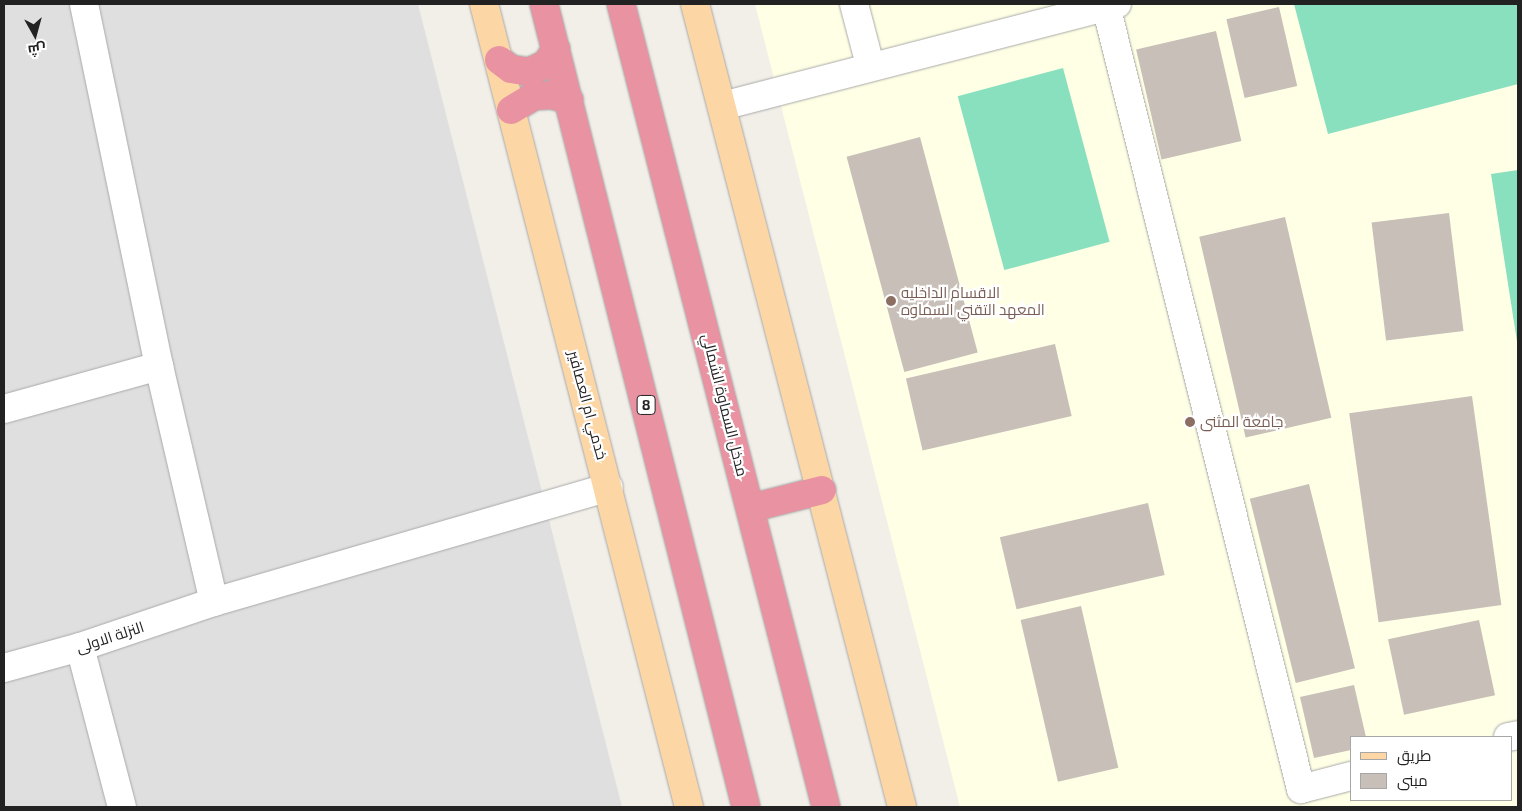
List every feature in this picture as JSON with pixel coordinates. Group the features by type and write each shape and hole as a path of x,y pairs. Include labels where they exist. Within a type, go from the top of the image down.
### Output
{"highway":[{"name":"8","path":"544,4 746,807"},
{"name":"مدخل السماوة الشمالي","path":"621,4 826,807"},
{"path":"509,85 529,72 541,67 556,49"},
{"path":"509,85 569,100"},
{"path":"751,508 822,490"}],"main road":[{"name":"خدمي ام العصافير","path":"484,4 509,85 690,807"},
{"path":"695,4 822,490 902,807"}],"street":[{"path":"84,4 159,366 214,602"},
{"path":"854,4 870,65"},
{"path":"722,106 870,65 1112,5 1301,788 1350,776"},
{"path":"4,409 159,366"},
{"name":"النزلة الاولى","path":"4,668 80,647 214,602 609,487"},
{"path":"80,647 122,807"}],"shaded area":[{"path":"4,4 418,4 622,807 4,807"},
{"name":"جامعة المثنى","path":"755,4 1518,4 1518,807 960,807"}],"green space":[{"path":"1294,4 1518,4 1518,84 1328,134"},
{"path":"1063,68 1110,242 1004,270 958,96"},
{"path":"1518,170 1518,348 1491,174"}],"building":[{"path":"1279,7 1297,86 1245,98 1226,19"},
{"path":"1216,31 1241,141 1162,160 1136,49"},
{"path":"920,137 978,352 904,372 847,157"},
{"path":"1449,213 1464,331 1386,341 1372,223"},
{"path":"1285,217 1331,418 1246,438 1199,237"},
{"path":"1055,344 1072,416 923,451 906,378"},
{"path":"1472,396 1501,605 1379,622 1349,413"},
{"path":"1309,484 1355,668 1296,683 1250,499"},
{"path":"1148,503 1165,575 1017,609 1000,537"},
{"path":"1081,606 1118,768 1058,782 1021,620"},
{"path":"1479,620 1495,695 1404,715 1388,639"},
{"path":"1354,685 1366,736 1350,736 1350,750 1314,758 1300,697"}],"place":[{"name":"الاقسام الداخليه المعهد التقني السماوه","path":"891,301"},
{"name":"جامعة المثنى","path":"1190,422"}]}
